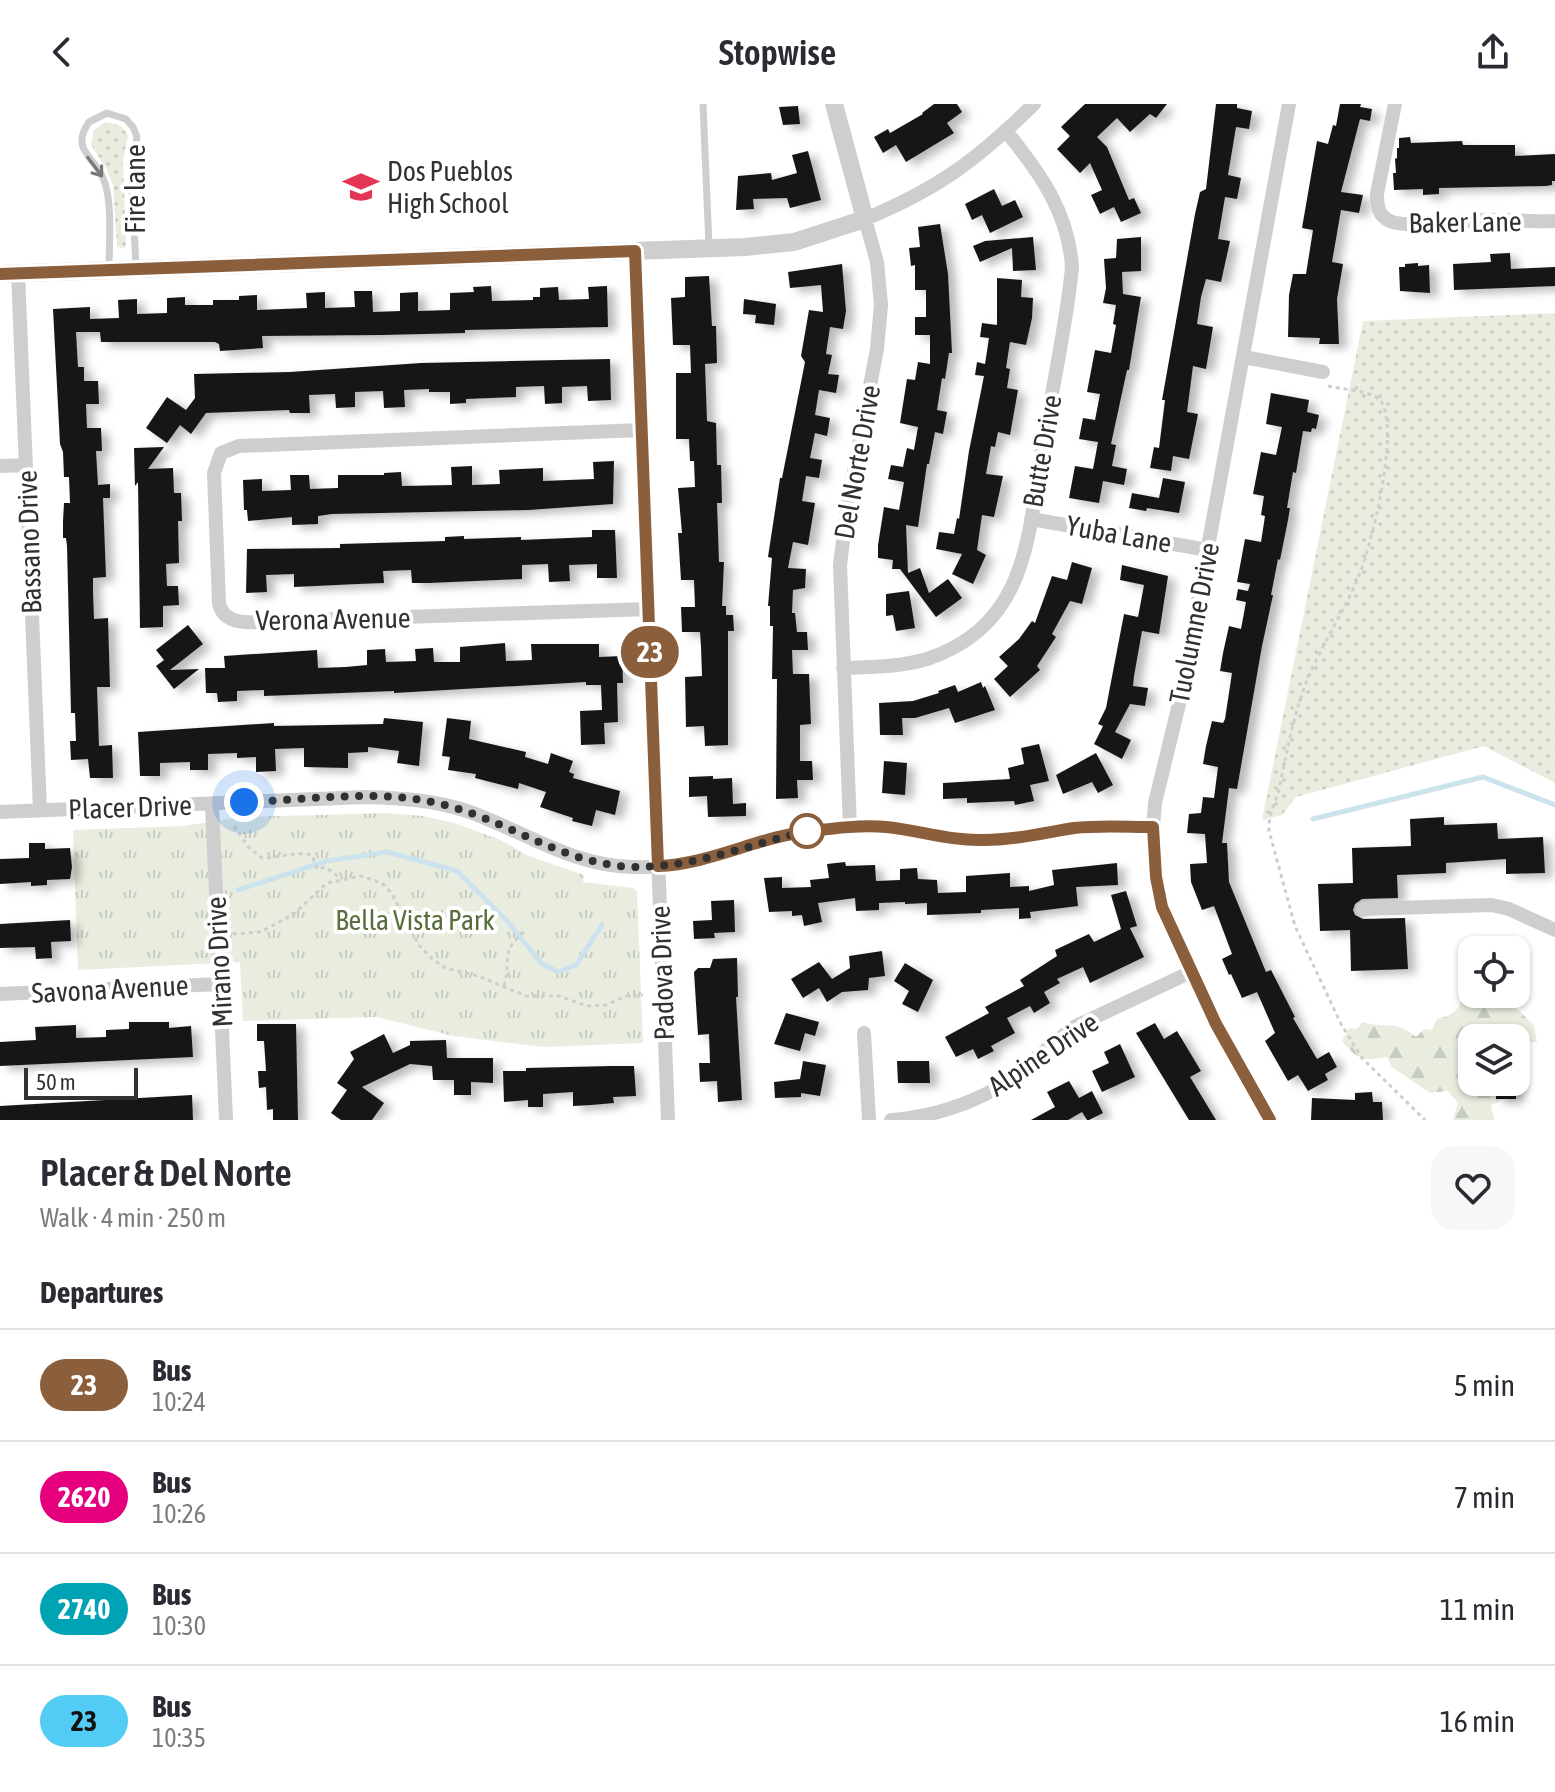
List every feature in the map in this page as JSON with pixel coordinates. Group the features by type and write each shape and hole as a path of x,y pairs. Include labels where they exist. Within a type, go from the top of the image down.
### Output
{"street":[{"name":"Del Norte Drive","path":"834,104 877,262 880,318 841,553 850,827"},
{"path":"9,274 709,248 794,242 865,219 937,185 967,165 1034,104"},
{"name":"Tuolumne Drive","path":"1270,1120 1216,1024 1158,893 1153,827 1159,782 1180,700 1289,104"},
{"name":"Baker Lane","path":"1395,104 1377,194 1379,211 1389,221 1403,224 1555,221"},
{"name":"Butte Drive","path":"843,668 896,665 926,659 957,647 982,629 1001,609 1014,585 1031,519 1070,289 1071,251 1064,220 1051,192 1006,131"},
{"name":"Padova Drive","path":"635,251 668,1120"},
{"name":"Bassano Drive","path":"9,274 26,465 40,810"},
{"path":"1244,357 1325,379"},
{"name":"Verona Avenue","path":"642,430 296,443 226,449 217,459 214,473 218,596 224,615 245,622 649,609"},
{"path":"0,466 26,465"},
{"name":"Yuba Lane","path":"1031,519 1208,550"},
{"name":"Placer Drive","path":"0,812 365,797 425,801 470,812 540,845 614,866 681,865 767,840 808,831 850,827 887,827 978,840 1092,827 1153,827"},
{"name":"Mirano Drive","path":"212,804 226,1120"},
{"path":"1363,909 1492,905 1509,909 1555,930"},
{"name":"Alpine Drive","path":"891,1120 943,1112 989,1093 1074,1027 1191,972"},
{"name":"Savona Avenue","path":"0,994 220,984"},
{"path":"864,1033 869,1120"}],"lane":[{"path":"703,104 709,248"},
{"name":"Fire lane","path":"110,270 104,179 86,155 82,140 89,122 107,113 126,119 137,137 131,175 136,269"}],"path":[{"path":"1325,379 1378,398 1385,408 1387,453 1367,554 1308,679 1289,736 1269,831 1295,926 1352,1044 1362,1058 1425,1120"},
{"path":"234,826 248,847 262,858 301,853 312,855 317,869 325,867 342,879"},
{"path":"217,935 261,932 294,914 327,883 361,876 382,883 392,894 411,932 430,957 445,968 478,976 526,996 559,996 587,1006 606,1005 626,996 643,995"},
{"path":"504,986 507,952 525,931"}],"green space":[{"path":"106,122 121,126 128,135 123,160 126,246 122,249 117,246 113,185 91,145 94,130"},
{"path":"1555,313 1555,783 1484,746 1296,797 1282,815 1262,820 1363,321"},
{"name":"Bella Vista Park","path":"387,813 454,823 498,839 529,856 584,875 583,882 637,891 643,1043 544,1047 453,1036 377,1017 243,1021 240,962 78,970 73,830 183,826 241,817"},
{"path":"1458,1007 1516,1008 1534,1025 1537,1042 1530,1042 1530,1024 1458,1024 1458,1096 1504,1096 1491,1105 1494,1120 1453,1120 1458,1103 1448,1091 1430,1093 1392,1067 1387,1057 1362,1058 1342,1041 1349,1028 1356,1029 1363,1022 1395,1026 1416,1037 1424,1029 1432,1030 1437,1019"}],"building":[{"path":"934,104 957,104 962,112 947,123 954,133 906,162 896,145 883,153 874,137 888,129 890,133"},
{"path":"1085,104 1167,104 1156,118 1150,114 1130,132 1117,118 1097,137 1107,147 1129,200 1134,198 1141,213 1121,222 1114,207 1100,214 1091,195 1102,190 1090,163 1080,173 1057,149 1070,136 1061,127"},
{"path":"1216,104 1237,104 1237,108 1252,111 1249,129 1236,127 1228,175 1241,178 1237,199 1225,197 1218,239 1230,241 1221,282 1206,279 1201,297 1197,324 1213,327 1206,369 1193,366 1187,412 1198,414 1189,459 1173,456 1171,471 1150,468 1154,447 1159,448 1165,400 1162,400 1195,214 1200,192 1206,189"},
{"path":"1340,104 1361,104 1360,107 1372,109 1370,121 1360,119 1341,192 1363,195 1359,213 1341,210 1332,262 1343,264 1337,299 1339,344 1319,344 1320,338 1288,337 1289,295 1293,274 1306,274 1313,230 1302,228 1317,141 1328,144 1333,125 1336,126"},
{"path":"798,106 800,124 783,125 779,107"},
{"path":"1410,137 1411,143 1462,141 1463,145 1515,145 1515,156 1555,154 1555,181 1546,186 1439,188 1439,194 1423,195 1423,189 1394,190 1393,173 1396,173 1399,138"},
{"path":"808,151 821,200 790,208 787,198 753,199 754,209 736,210 738,176 771,173 772,180 797,173 792,155"},
{"path":"994,189 1002,206 1015,200 1023,217 990,233 982,215 972,220 965,204"},
{"path":"940,224 948,274 952,353 949,353 945,379 942,378 937,410 947,412 943,434 935,432 918,527 906,525 908,573 920,568 929,593 948,579 962,598 936,617 900,569 892,569 893,560 878,558 878,545 884,507 899,510 904,482 888,479 891,465 903,467 907,448 914,450 918,427 900,423 907,379 915,380 918,362 930,364 930,335 915,335 915,317 926,317 926,290 915,290 915,265 911,266 909,248 920,247 918,227"},
{"path":"1033,237 1036,270 1013,271 1012,248 980,262 973,246 985,241"},
{"path":"1141,237 1141,271 1122,272 1123,294 1141,297 1129,370 1111,444 1116,445 1112,466 1127,469 1124,485 1103,481 1099,503 1069,498 1075,466 1093,469 1098,442 1079,439 1083,418 1095,420 1100,394 1087,392 1095,350 1111,353 1116,325 1113,324 1116,305 1103,303 1106,288 1104,259 1116,258 1117,239"},
{"path":"1510,253 1511,269 1555,267 1555,286 1454,290 1453,264 1491,262 1490,254"},
{"path":"1418,263 1418,266 1429,265 1430,293 1400,291 1399,267"},
{"path":"842,264 846,311 843,329 830,327 826,354 832,355 828,374 839,375 836,393 819,390 815,415 830,418 827,436 815,433 810,458 822,460 819,478 806,476 802,501 815,503 808,545 793,542 788,568 806,569 805,588 793,590 792,613 795,613 797,632 807,632 808,650 792,650 793,674 809,674 811,724 800,725 800,761 812,761 813,780 797,780 798,798 776,799 777,679 772,679 773,626 770,626 768,606 772,558 768,557 780,478 805,362 801,356 809,310 823,312 821,285 790,288 788,272"},
{"path":"709,276 717,363 705,364 707,421 716,423 717,465 721,465 722,503 717,503 719,562 724,562 722,606 726,606 726,615 733,615 734,631 728,631 728,745 705,746 704,726 686,727 685,677 702,676 701,647 700,632 682,632 681,607 695,607 694,580 681,580 678,533 682,533 678,488 695,487 689,439 676,439 676,373 691,373 690,345 673,345 671,298 685,297 685,277"},
{"path":"997,278 1022,280 1021,297 1033,298 1032,318 1026,345 1010,342 1007,388 1018,390 1010,435 998,432 995,447 991,446 986,474 1003,476 994,517 982,515 977,550 986,555 973,584 952,574 962,554 936,549 939,532 954,534 959,519 984,376 975,375 977,362 985,364 989,338 980,337 982,323 997,325"},
{"path":"491,286 492,301 533,300 533,297 540,297 540,288 558,287 559,300 589,299 588,287 607,286 608,327 262,336 263,348 220,351 219,344 215,342 101,342 100,332 76,332 78,367 84,367 84,381 98,381 99,404 86,404 87,428 101,428 102,451 96,451 98,485 110,484 110,498 103,498 106,577 93,578 93,592 94,619 108,618 110,687 97,687 99,746 112,745 113,778 90,778 88,759 71,760 70,741 76,741 75,713 71,713 67,546 66,538 63,538 64,503 70,503 69,477 64,477 60,444 53,309 90,307 90,319 119,318 118,300 137,299 137,314 167,313 167,298 185,297 185,305 213,305 213,300 239,300 239,296 257,295 257,310 307,308 306,293 325,292 325,308 355,307 354,291 372,291 373,312 400,311 400,293 418,292 418,311 450,310 450,293 474,292 473,287"},
{"path":"744,299 776,304 774,325 755,323 756,315 743,314"},
{"path":"610,359 611,400 588,401 587,386 562,387 562,403 545,404 544,386 516,387 516,397 466,399 466,403 450,404 450,392 429,392 429,389 404,390 405,407 384,408 383,391 355,392 355,407 336,408 335,394 309,395 310,413 290,413 289,410 206,413 191,434 180,425 167,443 146,428 167,397 186,410 195,398 194,374 290,372 421,363"},
{"path":"1271,393 1309,400 1307,412 1319,415 1316,429 1303,431 1296,473 1293,472 1288,520 1271,595 1237,789 1229,788 1222,843 1227,843 1229,882 1266,972 1271,970 1293,1018 1317,1059 1329,1052 1337,1067 1325,1074 1328,1080 1308,1091 1298,1075 1288,1081 1265,1041 1275,1033 1257,992 1242,998 1229,975 1222,959 1232,954 1214,906 1202,910 1191,882 1190,864 1207,863 1205,834 1187,833 1189,814 1201,813 1203,797 1214,798 1218,767 1203,764 1212,721 1223,723 1225,719 1232,673 1220,671 1223,653 1229,626 1241,629 1246,602 1236,600 1238,589 1248,591 1250,584 1237,582 1245,539 1261,542 1264,496 1253,494 1261,452 1276,455 1282,427 1266,424"},
{"path":"164,447 148,469 173,468 174,493 181,493 179,563 166,564 167,586 178,586 179,605 163,606 163,627 140,628 138,482 135,486 134,448"},
{"path":"614,461 613,504 529,510 332,514 318,516 318,524 292,525 292,517 248,521 247,510 244,510 243,480 262,479 262,491 291,490 290,475 309,475 310,489 338,488 338,475 401,472 402,486 452,485 451,467 472,466 472,485 500,484 499,470 543,468 543,481 594,479 593,462"},
{"path":"1163,478 1185,482 1179,513 1129,508 1132,493 1159,498"},
{"path":"592,530 615,530 617,578 597,578 597,564 569,565 570,581 549,582 548,564 522,565 522,579 429,583 412,583 411,570 383,571 384,583 294,587 294,574 266,575 267,592 246,593 247,549 340,548 340,544 445,541 445,537 464,536 464,539 521,537 521,540 592,537"},
{"path":"1072,562 1092,568 1082,604 1070,601 1052,634 1056,637 1037,666 1040,670 1010,697 994,679 1008,666 999,657 1019,639 1032,621 1035,623 1052,576 1067,580"},
{"path":"1122,565 1168,576 1159,634 1142,631 1134,676 1133,686 1148,688 1145,706 1130,704 1115,732 1131,740 1122,759 1094,744 1103,726 1098,724 1106,708 1124,614 1138,617 1144,585 1120,580"},
{"path":"909,591 915,628 896,631 893,615 886,616 886,594"},
{"path":"188,625 203,644 170,670 199,669 174,689 156,666 164,660 156,650"},
{"path":"505,643 506,661 532,660 531,644 599,644 599,657 622,656 623,683 617,683 618,722 604,723 605,744 581,745 580,711 602,710 601,685 586,685 586,682 394,693 264,696 264,690 237,691 237,701 218,702 217,693 206,693 205,668 225,668 224,656 317,650 318,668 346,667 367,665 367,650 385,649 386,662 416,661 415,649 433,648 434,662 460,662 460,647"},
{"path":"981,682 995,710 955,723 949,708 915,718 902,718 903,735 880,735 879,703 913,701 955,685 958,692"},
{"path":"384,718 423,722 419,766 397,763 399,751 368,747 368,752 348,753 348,768 304,767 304,748 275,749 276,771 256,772 256,757 237,758 237,753 208,754 208,770 190,770 190,762 160,763 160,776 140,776 138,732 274,723 274,726 383,724"},
{"path":"447,718 471,721 469,739 526,752 525,757 548,764 551,753 573,761 569,772 574,774 573,778 620,791 615,815 596,810 592,826 572,821 573,818 540,807 546,792 519,783 518,789 475,778 476,774 448,770 450,757 442,756"},
{"path":"1039,744 1049,781 1030,785 1034,801 1015,805 1014,801 967,803 967,798 943,799 943,783 1010,779 1008,768 1024,764 1021,748"},
{"path":"1096,753 1113,785 1098,793 1092,782 1063,794 1056,775"},
{"path":"884,761 907,763 905,795 882,793"},
{"path":"713,776 713,779 732,778 733,804 746,803 746,816 708,817 707,796 689,797 689,777"},
{"path":"1444,817 1444,825 1497,823 1498,839 1543,837 1545,873 1506,874 1506,859 1446,863 1446,873 1397,875 1398,898 1362,899 1353,910 1363,919 1405,918 1408,969 1351,971 1350,930 1320,931 1318,884 1353,883 1352,848 1411,846 1410,819"},
{"path":"29,843 45,843 45,849 70,848 70,879 47,880 47,885 31,886 31,882 0,884 0,859 29,858"},
{"path":"845,862 846,866 875,865 876,881 900,880 900,869 917,868 918,879 937,880 938,893 966,892 966,876 1010,873 1010,887 1029,886 1029,891 1054,885 1052,870 1117,863 1118,885 1076,887 1078,906 1030,912 1031,918 1019,919 1019,908 927,915 927,903 879,903 879,910 856,911 855,898 818,903 822,922 804,926 802,915 792,916 792,911 769,912 764,878 782,877 782,888 811,887 810,880 829,878 827,864"},
{"path":"1126,891 1137,926 1130,928 1144,957 1090,983 1083,967 1057,979 1060,983 1044,992 1050,1003 1034,1013 1030,1006 1007,1018 1015,1033 991,1046 994,1051 978,1059 973,1049 956,1057 945,1037 989,1013 985,1007 1024,986 1020,980 1057,956 1055,950 1089,934 1094,942 1121,929 1111,895"},
{"path":"734,900 735,932 714,933 715,938 694,939 693,921 712,920 711,901"},
{"path":"70,920 71,941 51,942 52,958 36,959 35,947 0,948 0,924"},
{"path":"882,951 885,976 869,978 868,990 842,992 827,1002 819,988 803,998 791,979 819,962 832,979 850,968 849,956"},
{"path":"737,958 742,1100 718,1102 717,1081 700,1082 699,1063 710,1063 709,1034 698,1035 694,972 698,968 710,968 713,959"},
{"path":"905,963 933,980 918,1012 902,1004 909,991 894,981"},
{"path":"786,1013 819,1022 815,1036 805,1033 800,1051 774,1044"},
{"path":"129,1022 169,1022 169,1028 191,1026 193,1057 0,1066 0,1042 36,1040 35,1027 76,1025 76,1038 106,1037 106,1030 129,1029"},
{"path":"1155,1023 1164,1039 1177,1031 1201,1071 1190,1077 1216,1120 1189,1120 1136,1033"},
{"path":"257,1024 296,1024 298,1120 273,1120 273,1109 267,1110 266,1087 259,1088 258,1071 266,1071 264,1041 257,1041"},
{"path":"384,1034 393,1053 410,1045 410,1041 446,1040 447,1058 493,1058 493,1083 471,1082 471,1095 454,1095 454,1080 433,1080 432,1066 410,1064 362,1087 384,1103 372,1120 341,1120 331,1113 347,1090 337,1083 354,1059 350,1052"},
{"path":"1120,1044 1135,1077 1102,1092 1092,1071 1109,1063 1104,1052"},
{"path":"803,1061 826,1065 820,1096 801,1093 801,1097 775,1098 774,1082 800,1079"},
{"path":"897,1061 929,1061 930,1083 898,1083"},
{"path":"634,1066 636,1096 613,1097 614,1103 573,1106 573,1092 543,1094 543,1107 528,1107 528,1100 504,1102 503,1071"},
{"path":"1069,1081 1079,1098 1092,1091 1103,1113 1089,1120 1082,1112 1068,1120 1031,1120 1055,1107 1047,1092"},
{"path":"1372,1092 1373,1102 1382,1102 1383,1120 1311,1120 1312,1098 1355,1100 1355,1093"},
{"path":"192,1095 193,1120 0,1120 0,1106"},
{"path":"1496,1096 1516,1096 1516,1099 1496,1099"}],"waterway":[{"path":"1313,819 1483,777 1555,805"},
{"path":"238,890 327,861 387,852 457,871 508,922 541,963 558,972 576,965 602,925"}],"bus line":[{"name":"23","path":"0,274 635,251 658,866 681,865 720,856 767,840 808,831 850,827 887,827 978,840 1092,827 1153,827 1153,854 1162,907 1216,1024 1270,1120"}],"place":[{"name":"Dos Pueblos High School","path":"361,187"}],"route":[{"path":"244,802 365,797 425,801 470,812 540,845 614,866 681,865 807,831"}]}
